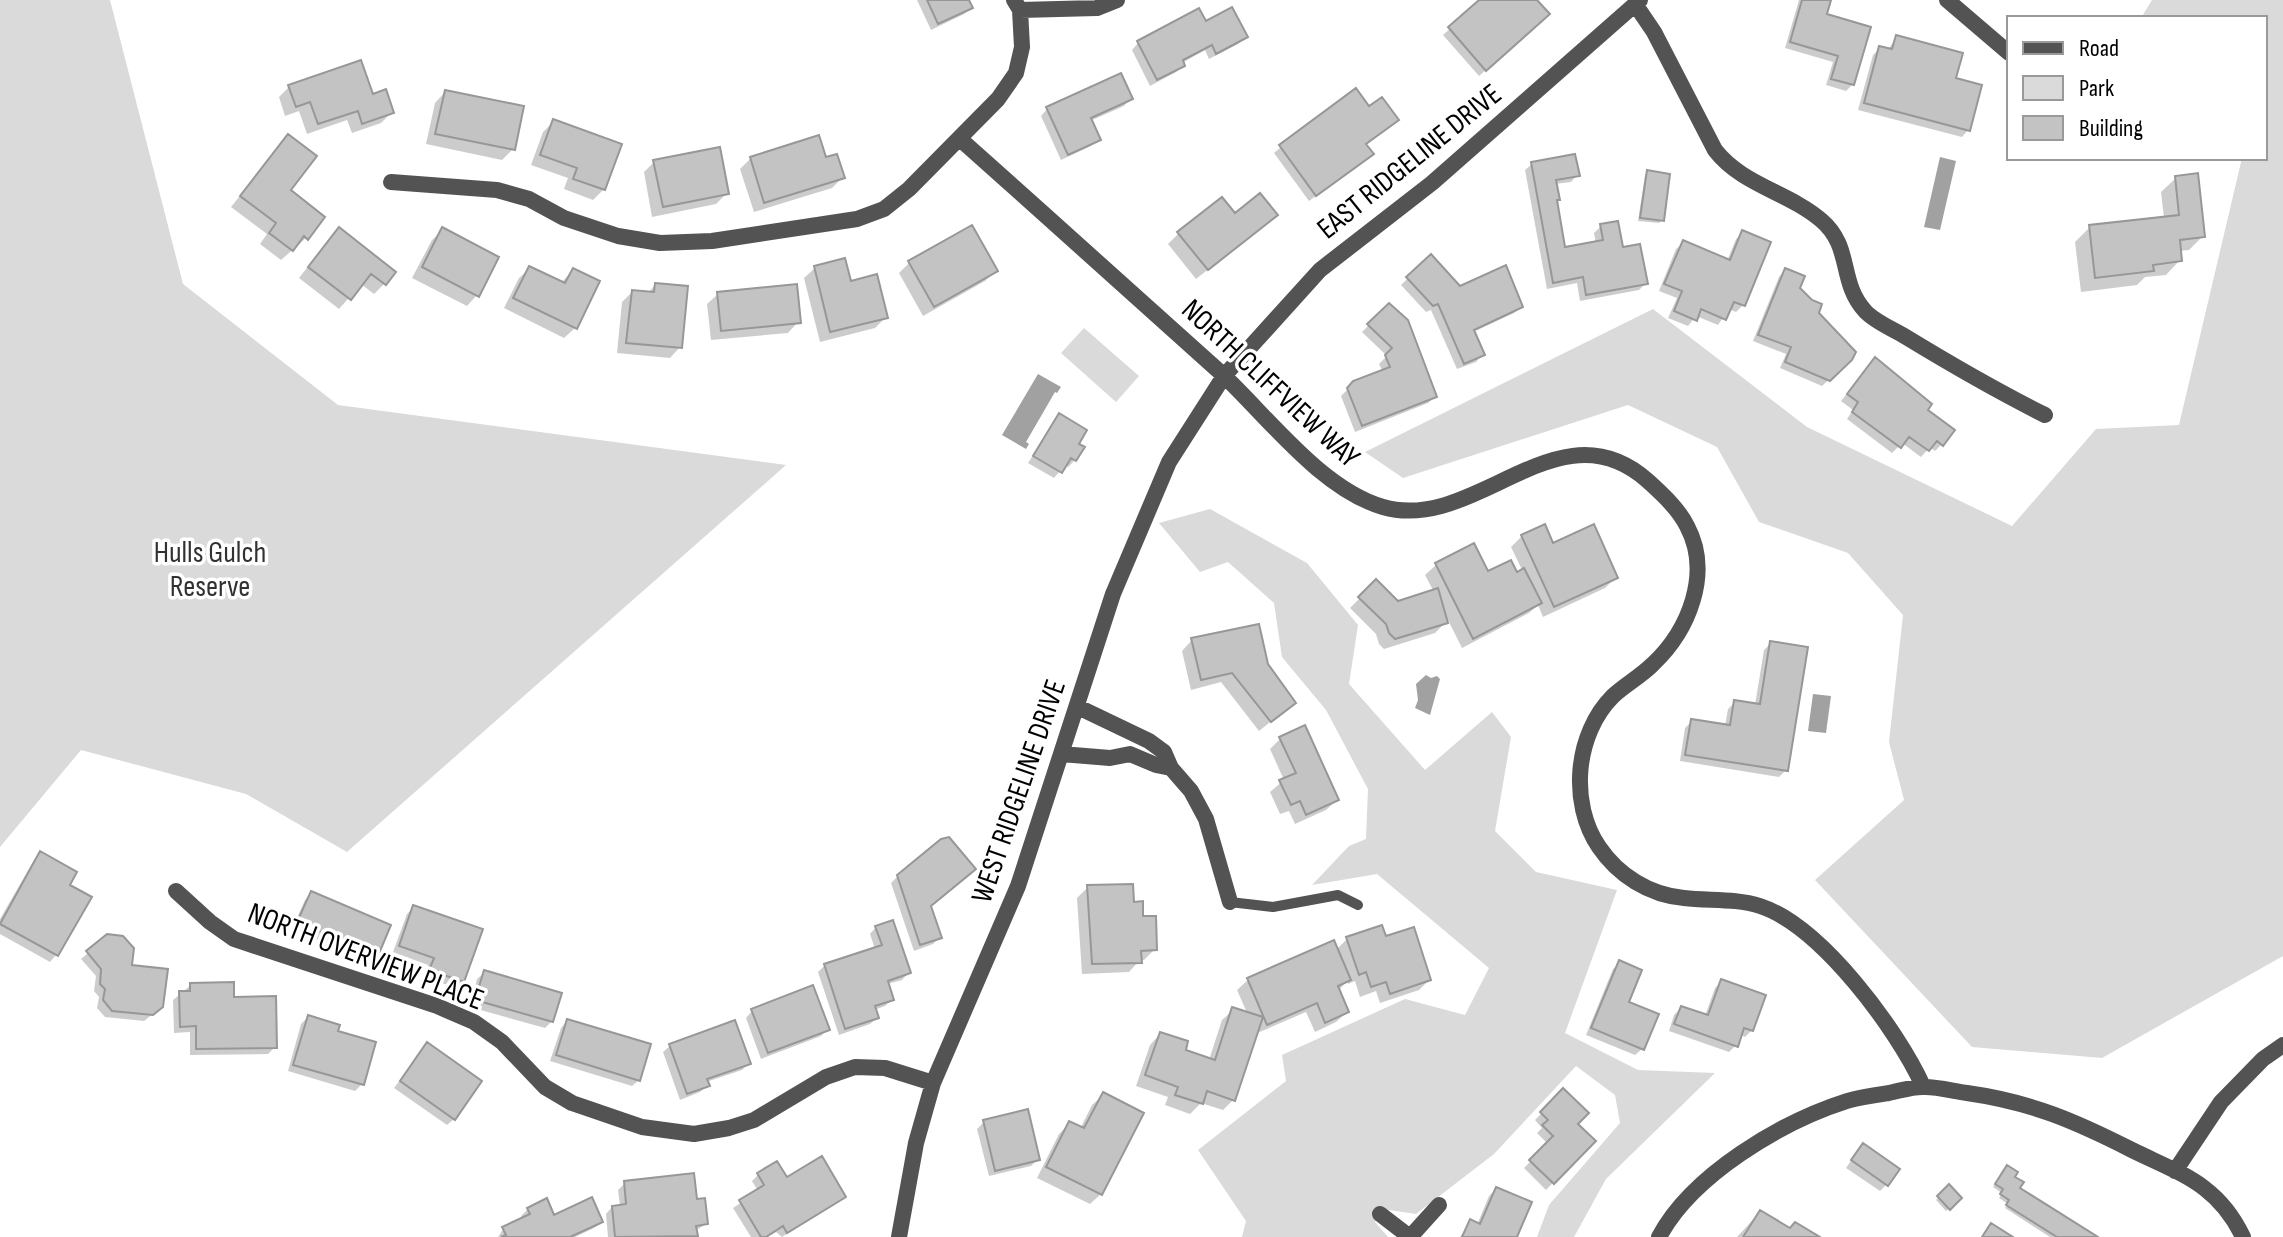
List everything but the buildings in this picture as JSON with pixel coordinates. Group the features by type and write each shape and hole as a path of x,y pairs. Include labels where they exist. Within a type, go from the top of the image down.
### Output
{"street":[{"path":"391,182 497,190 529,199 564,218 618,236 660,243 712,241 857,219 884,209 909,189 998,99 1016,73 1022,47 1017,5 1097,8 1117,0"},
{"path":"1947,0 2007,51"},
{"path":"1638,2 1721,159 1728,167 1820,219 1843,250 1850,291 1867,313 1990,388 2045,415"},
{"name":"EAST RIDGELINE DRIVE","path":"1224,376 1320,270 1432,183 1638,2"},
{"name":"NORTH CLIFFVIEW WAY","path":"960,139 1224,376 1334,483 1360,499 1389,509 1427,509 1456,502 1540,463 1569,455 1608,458 1638,472 1665,497 1686,523 1696,548 1697,579 1692,607 1678,637 1653,665 1612,697 1596,719 1583,751 1580,783 1588,829 1613,865 1655,892 1682,898 1729,900 1761,907 1792,921 1824,948 1892,1030 1923,1086"},
{"name":"WEST RIDGELINE DRIVE","path":"899,1237 916,1143 933,1083 1018,886 1113,594 1169,462 1224,376"},
{"path":"1078,707 1149,741 1164,752 1171,768 1191,791 1206,819 1230,902"},
{"path":"1118,755 1126,731"},
{"path":"1061,754 1110,758 1130,754 1171,768"},
{"name":"NORTH OVERVIEW PLACE","path":"176,891 234,939 437,1006 474,1022 502,1042 545,1087 572,1103 642,1127 694,1134 729,1128 754,1120 826,1077 855,1067 885,1068 933,1083"},
{"path":"2175,1171 2221,1102 2263,1059 2283,1045"},
{"path":"1659,1237 1695,1191 1713,1174 1781,1129 1848,1101 1923,1086 2000,1097 2080,1124 2202,1184 2223,1204 2243,1237"},
{"path":"1380,1214 1410,1237 1439,1205"}],"lane":[{"path":"1230,902 1273,907 1338,895 1358,905"}],"green space":[{"name":"Hulls Gulch Reserve","path":"0,0 110,0 183,284 338,405 786,465 347,852 246,794 81,750 0,847"},
{"path":"2152,0 2283,0 2283,956 2102,1058 1972,1047 1815,880 1904,800 1889,742 1903,615 1848,553 1759,522 1717,447 1628,405 1403,478 1365,452 1653,309 1807,427 2012,526 2096,429 2179,425 2242,160 2267,160 2267,16 2142,16"},
{"path":"1084,328 1139,376 1116,402 1061,353"},
{"path":"1210,509 1307,563 1358,625 1349,684 1425,770 1492,712 1511,737 1495,831 1536,872 1617,890 1565,1033 1638,1070 1715,1073 1606,1179 1574,1237 1537,1237 1549,1205 1620,1123 1615,1095 1576,1066 1494,1154 1416,1214 1382,1209 1375,1222 1388,1237 1242,1237 1246,1221 1198,1150 1286,1081 1282,1055 1405,999 1465,1015 1489,968 1377,874 1312,885 1349,846 1366,839 1368,789 1326,710 1282,657 1274,603 1228,562 1200,572 1159,523"}],"shaded area":[{"path":"1940,157 1956,161 1940,230 1924,227"},
{"path":"1038,374 1061,387 1026,442 1029,444 1026,449 1002,435"},
{"path":"1426,675 1440,679 1430,715 1415,708 1418,700 1416,684"},
{"path":"1813,694 1831,696 1826,733 1808,731"}]}
